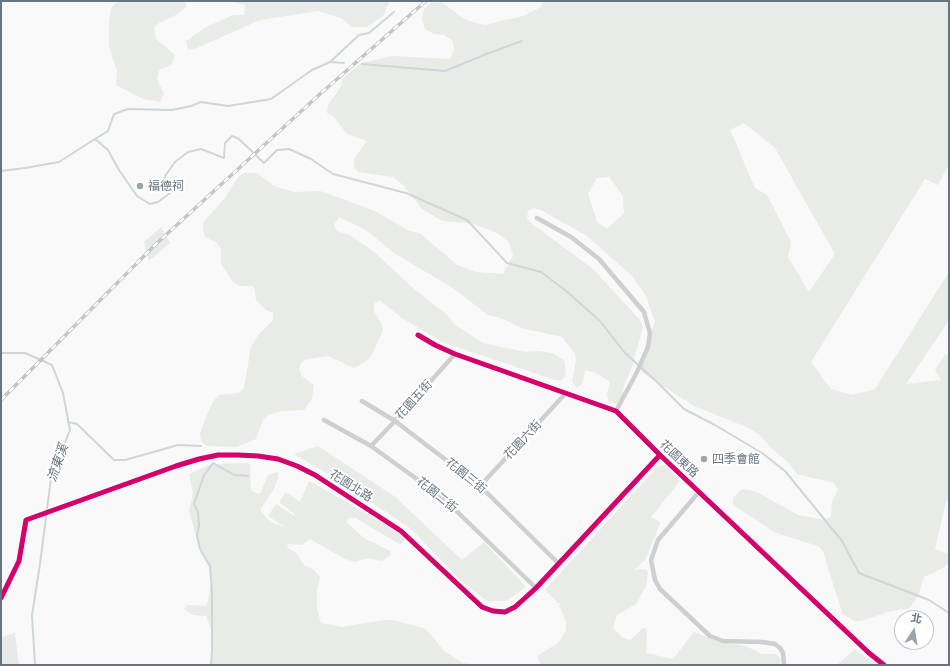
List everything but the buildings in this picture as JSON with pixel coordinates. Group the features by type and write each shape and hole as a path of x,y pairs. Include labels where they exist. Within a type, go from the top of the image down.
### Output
{"street":[{"path":"537,218 571,237 599,259 644,312 650,333 648,347 644,358 616,412"},
{"name":"花園東路","path":"418,335 456,354 616,412 869,653 884,665"},
{"name":"花園五街","path":"371,446 456,354"},
{"name":"花園六街","path":"480,486 566,393"},
{"name":"花園三街","path":"362,401 395,421 480,486 559,564"},
{"name":"花園二街","path":"324,420 371,446 443,498 536,588"},
{"name":"花園北路","path":"1,598 19,561 27,520 198,459 218,455 238,455 278,459 297,466 315,476 401,531 482,607 493,611 505,612 515,607 536,588 660,455"},
{"path":"699,492 658,540 651,560 655,580 660,589 710,636 723,641 762,642 775,644 783,653 784,665"}],"shaded area":[{"path":"118,1 186,1 186,7 178,14 159,23 154,28 156,39 175,55 172,65 159,70 157,80 164,93 160,102 143,99 116,85 117,71 109,46 109,22 111,8"},
{"path":"230,1 390,1 383,16 367,27 352,27 341,18 318,11 260,20 197,48 188,50 186,41 206,27 234,15 244,15 245,5"},
{"path":"543,1 949,1 949,164 938,185 925,179 811,362 831,389 852,395 875,389 949,272 949,320 906,384 941,380 935,370 945,355 949,354 949,500 946,501 935,549 949,554 949,562 943,568 924,577 918,596 910,608 894,610 861,621 854,621 842,613 823,551 818,546 776,533 733,505 733,498 742,489 755,491 798,515 825,520 831,516 832,501 838,489 834,483 797,474 788,462 771,448 761,436 749,428 694,406 644,374 639,369 640,362 655,321 645,294 631,275 587,236 541,210 534,208 528,211 527,218 531,223 593,269 640,320 643,327 632,367 624,385 622,398 617,404 609,402 607,395 610,382 598,374 585,370 583,383 577,388 572,382 576,361 575,354 562,337 521,328 501,318 488,315 453,288 394,253 366,230 339,217 334,225 337,231 350,235 373,251 414,289 446,314 454,324 483,343 525,352 539,351 552,353 564,360 566,374 562,380 555,380 442,342 402,318 379,300 374,304 374,311 382,324 383,331 371,356 366,361 354,368 328,356 306,359 301,363 299,369 302,376 314,385 312,399 304,410 281,411 268,415 263,420 256,439 236,447 207,446 201,441 200,433 214,400 219,395 239,393 244,388 251,347 258,335 273,320 273,313 266,310 256,300 254,286 240,286 233,282 221,264 221,249 217,243 205,237 203,229 203,223 227,195 238,177 244,173 257,173 274,186 294,192 320,191 373,210 408,230 421,234 457,265 476,272 503,274 513,255 509,242 497,233 470,223 442,221 422,209 404,186 393,177 358,172 354,166 354,159 367,141 347,134 334,117 327,113 328,105 340,88 343,78 361,63 392,56 450,59 454,50 453,41 444,35 434,34 425,29 422,19 424,9 431,3 441,2 466,20 485,25 523,16 541,7","holes":["744,123 775,148 835,254 809,292 788,257 791,242 767,195 755,188 730,130","609,177 623,196 624,213 607,229 597,222 588,194 597,178"]},
{"path":"161,227 170,243 149,261 144,242"},
{"path":"318,446 394,496 462,560 484,542 526,587 506,601 487,601 459,579 410,528 340,481 294,454"},
{"path":"248,463 250,465 251,489 253,492 260,494 268,475 278,472 278,478 273,491 261,508 261,511 270,522 285,527 268,516 276,504 294,516 295,514 279,502 286,492 300,502 309,481 398,531 405,539 401,545 354,517 347,519 346,522 364,538 390,551 391,555 382,561 368,558 355,562 345,559 310,539 302,545 288,544 287,547 296,553 304,565 313,569 320,577 317,590 317,609 321,623 342,627 384,620 394,620 426,629 444,651 463,663 476,665 209,665 213,652 211,629 206,616 193,615 184,609 188,605 207,606 211,583 210,569 200,551 189,511 193,494 189,474 212,464"},
{"path":"665,465 680,481 651,517 660,522 658,529 645,560 633,571 640,569 647,570 646,586 636,604 617,615 613,628 623,638 630,640 643,628 647,629 646,653 673,659 694,632 717,641 746,646 762,654 776,654 781,659 780,665 541,665 537,656 558,643 566,631 566,621 559,606 560,603 558,603 545,590 657,467"},
{"path":"15,633 19,665 1,665 1,637"},
{"path":"855,649 877,665 837,665"}],"waterway":[{"path":"330,62 359,35 369,33 394,12"},
{"path":"362,64 445,71 522,41"},
{"path":"95,139 108,131 114,114 128,109 172,110 201,102 228,106 271,99 312,70 330,62 344,63"},
{"path":"1,171 59,162 95,139 108,150 119,170 137,196 150,204 158,202 170,193 165,176 175,162 188,152 201,149 224,158 225,143 232,136 239,139 264,163 277,150 289,149 311,159 333,174 406,193 467,220 507,263 541,272 565,290 600,321 625,353 684,409 715,425 762,453 785,471 842,541 859,573 929,600 949,613"},
{"name":"流東溪","path":"1,353 25,353 52,365 63,393 70,430 51,478 32,615 35,665"},
{"path":"68,422 77,424 114,460 125,460 178,445 201,446"},
{"path":"211,665 212,592 210,566 200,549 197,536 199,525 198,512 194,504 204,475 213,463 234,475 248,476"}],"railway":[{"path":"1,400 156,244 320,94 426,1"}],"cycle path":[{"path":"418,335 455,354 616,411 660,455 869,653 884,665"},
{"path":"1,598 19,561 26,520 176,466 218,455 238,455 278,459 315,475 401,531 482,607 493,611 505,612 515,607 536,588 660,455"}],"place":[{"name":"福德祠","path":"140,186"},
{"name":"四季會館","path":"704,459"}]}
